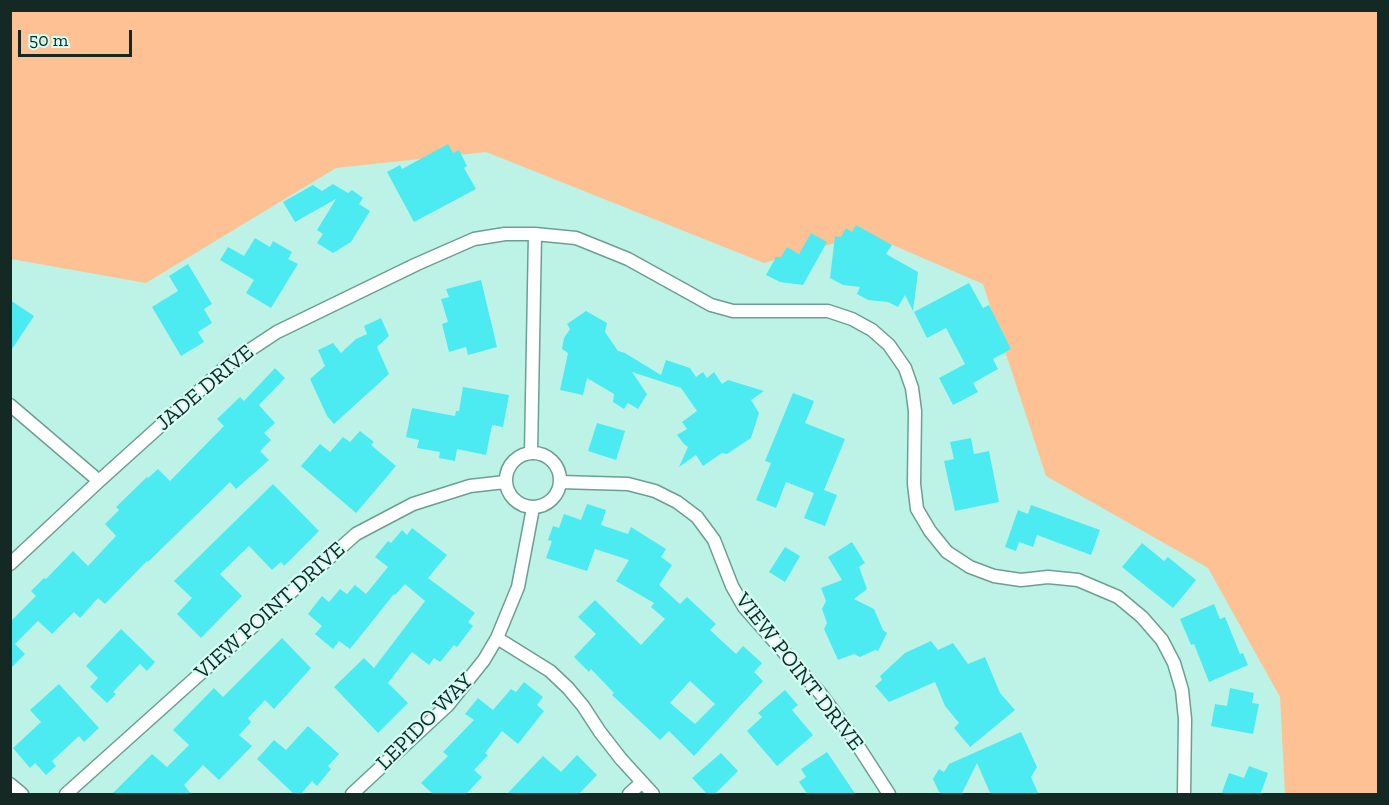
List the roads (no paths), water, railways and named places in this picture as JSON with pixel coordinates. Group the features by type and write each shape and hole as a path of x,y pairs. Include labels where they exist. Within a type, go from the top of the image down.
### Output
{"street":[{"name":"JADE DRIVE","path":"10,564 230,363 277,332 474,239 505,234 576,238 628,260 711,305 733,311 810,309 828,311 852,319 872,330 889,345 905,368 912,388 915,411 914,484 917,509 930,531 947,552 970,567 994,576 1021,580 1048,577 1078,580 1119,597 1142,617 1162,640 1174,663 1182,690 1185,719 1184,795"},
{"path":"531,453 535,234"},
{"path":"10,405 99,481"},
{"path":"538,453 548,457 555,464 560,482 557,494 550,501 533,508 521,505 508,492 507,471 512,462 519,457 538,453"},
{"name":"VIEW POINT DRIVE","path":"66,795 357,534 413,504 470,486 506,482"},
{"name":"VIEW POINT DRIVE","path":"560,482 628,484 655,491 677,502 697,517 714,540 732,586 744,607 820,693 849,732 889,795"},
{"name":"LEPIDO WAY","path":"352,795 448,705 484,660 497,638 518,587 533,508"},
{"path":"497,638 550,670 568,688 641,783 653,795"},
{"path":"629,795 641,783"},
{"path":"10,784 22,795"}]}
